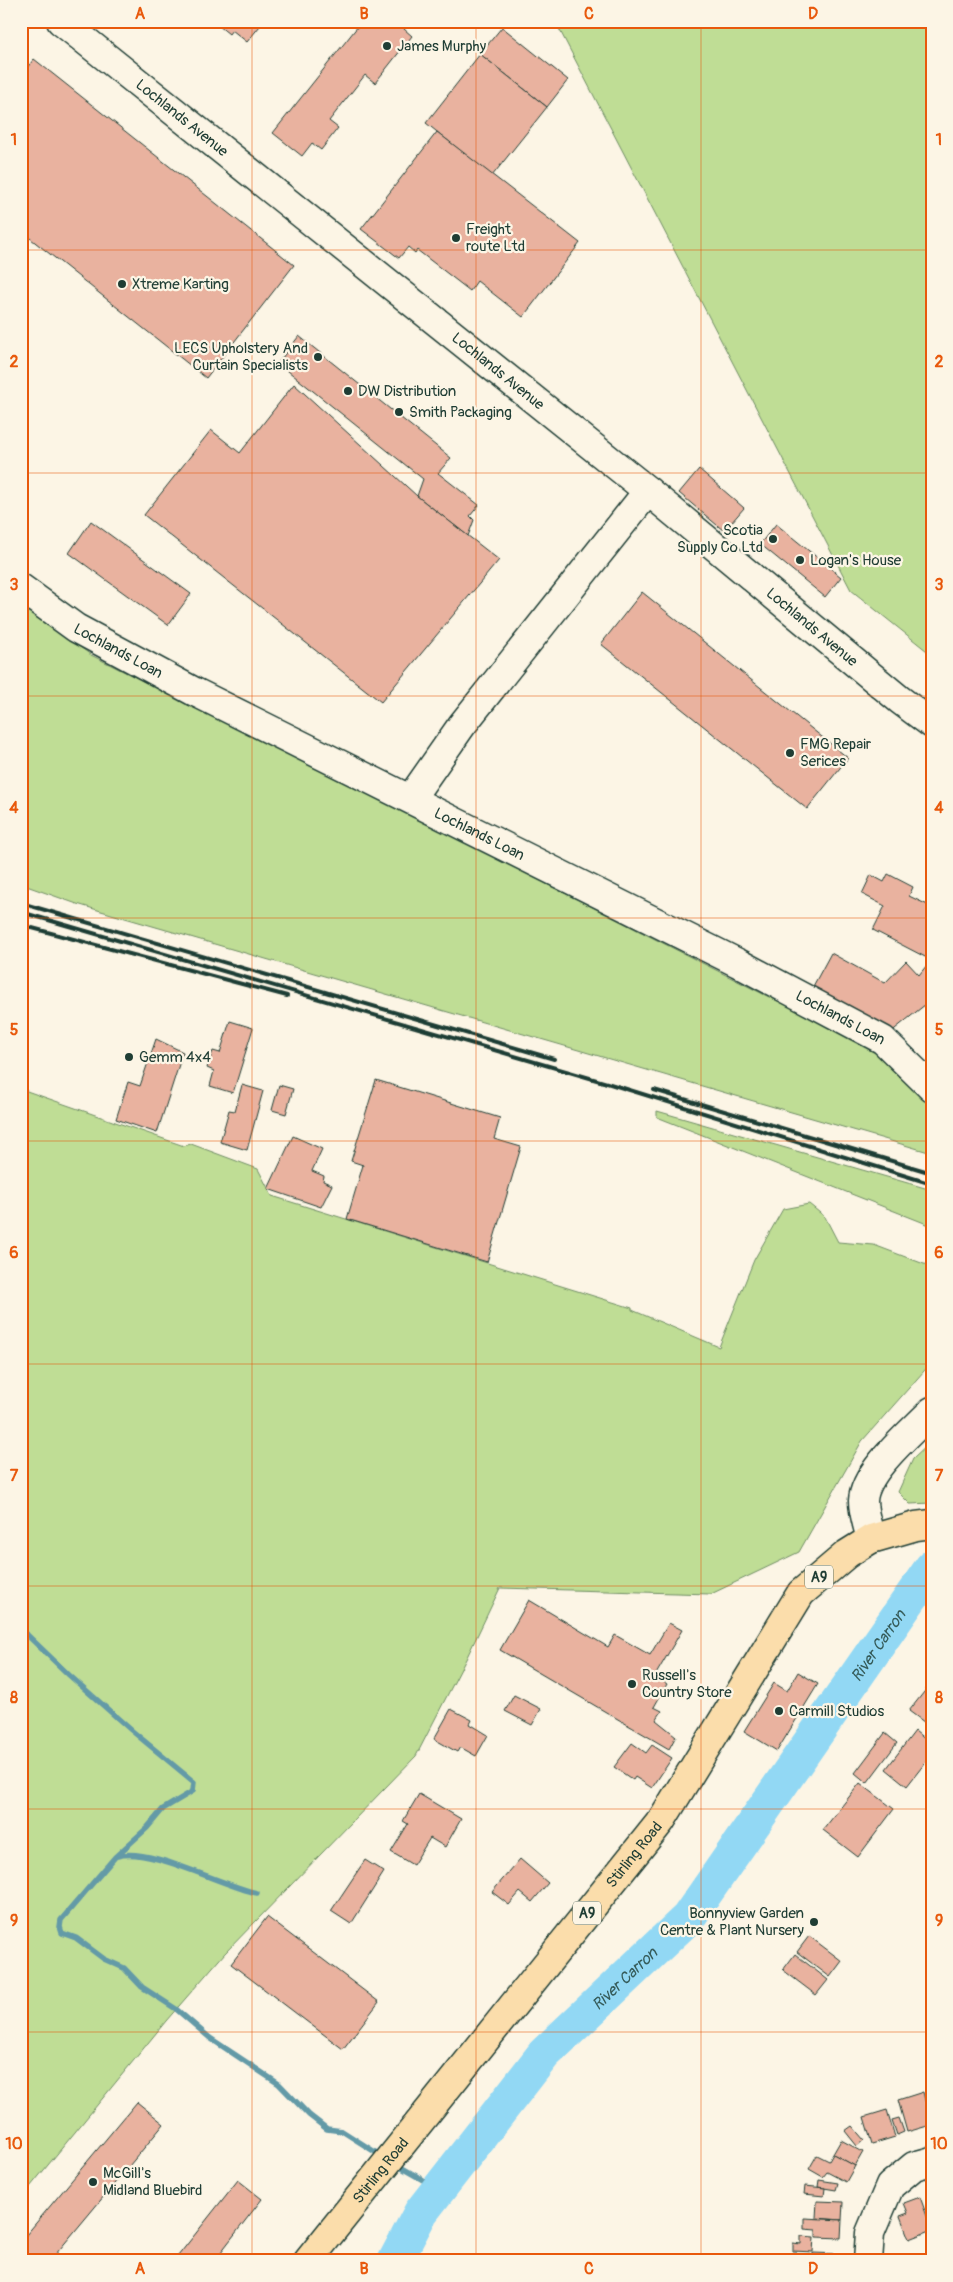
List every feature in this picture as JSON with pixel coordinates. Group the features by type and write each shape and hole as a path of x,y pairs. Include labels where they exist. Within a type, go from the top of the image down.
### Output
{"main road":[{"name":"Stirling Road","path":"308,2261 661,1821 801,1593 847,1554 871,1539 924,1525"}],"street":[{"name":"Lochlands Avenue","path":"61,21 648,491 932,724"},
{"path":"411,798 462,725 648,491"},
{"name":"Lochlands Loan","path":"21,588 76,628 194,691 738,963 883,1040 932,1088"},
{"path":"871,1539 863,1502 865,1488 876,1470 932,1411"},
{"path":"868,2261 870,2233 890,2186 914,2166 932,2161"}],"green space":[{"path":"555,21 932,21 932,655 851,590"},
{"path":"21,604 91,655 765,995 850,1035 888,1057 927,1102 932,1121 932,1153 77,904 21,884"},
{"path":"21,1089 184,1146 191,1144 258,1169 272,1196 632,1308 632,1310 719,1347 754,1260 783,1209 809,1204 825,1217 838,1242 874,1245 924,1264 932,1265 932,1362 862,1441 799,1552 711,1594 500,1588 416,1756 225,1953 166,2021 21,2198"},
{"path":"657,1111 932,1190 932,1226 657,1117"},
{"path":"932,1441 932,1503 910,1504 898,1492 913,1459"}],"building":[{"path":"213,21 264,21 247,42 232,30 229,34"},
{"path":"362,21 410,21 404,29 412,36 375,83 365,75 329,121 338,128 321,150 312,143 302,156 273,133"},
{"path":"502,27 568,80 547,107 480,54"},
{"path":"480,54 547,107 492,176 426,123"},
{"path":"34,59 294,265 206,378 21,231 21,75"},
{"path":"437,132 580,243 523,317 477,281 470,291 417,250 415,253 408,247 399,258 361,229"},
{"path":"299,336 451,458 438,473 479,505 470,516 474,520 468,536 417,496 423,479 278,363"},
{"path":"294,384 417,496 499,560 381,702 144,515 211,430 240,453"},
{"path":"699,469 744,508 724,531 679,493"},
{"path":"91,521 191,594 168,625 69,553"},
{"name":"Logan's House","path":"776,524 841,577 825,597 760,544"},
{"path":"642,592 848,758 807,809 601,644"},
{"path":"888,874 913,887 909,896 932,907 932,1010 926,1004 890,1033 811,990 831,953 885,983 906,961 919,975 931,960 873,930 885,906 862,894 871,875 884,882"},
{"path":"230,1021 253,1028 233,1093 210,1086 214,1071 207,1068 213,1051 220,1053"},
{"path":"156,1039 183,1052 157,1133 116,1119 128,1082 140,1086"},
{"path":"376,1080 500,1118 494,1139 521,1147 487,1262 347,1219 363,1165 351,1161"},
{"path":"242,1085 263,1091 247,1150 220,1142 229,1110 235,1111"},
{"path":"279,1085 293,1089 286,1114 272,1110"},
{"path":"293,1136 322,1149 312,1171 324,1176 323,1181 332,1185 321,1207 268,1189"},
{"path":"529,1600 608,1647 615,1635 650,1655 669,1623 682,1630 655,1676 667,1684 654,1707 662,1711 656,1720 676,1736 669,1749 500,1650"},
{"name":"Carmill Studios","path":"798,1672 818,1684 777,1751 744,1731 774,1683 787,1691"},
{"path":"932,1682 932,1728 909,1711"},
{"path":"514,1695 541,1709 532,1725 505,1711"},
{"path":"451,1709 472,1720 470,1724 488,1735 476,1756 460,1747 457,1752 434,1739"},
{"path":"915,1731 932,1745 932,1754 907,1786 886,1769"},
{"path":"885,1733 897,1743 867,1783 855,1773"},
{"path":"632,1743 646,1753 652,1745 672,1758 652,1788 635,1777 633,1780 614,1767"},
{"path":"860,1783 894,1809 858,1857 823,1830"},
{"path":"419,1794 461,1819 445,1847 430,1838 413,1865 391,1852 408,1824 403,1821"},
{"path":"520,1859 548,1883 532,1902 520,1892 509,1905 492,1892"},
{"path":"365,1860 384,1872 351,1924 331,1911"},
{"path":"267,1917 379,2002 343,2049 231,1964"},
{"path":"809,1936 842,1961 830,1977 797,1952"},
{"path":"795,1954 828,1980 816,1995 783,1970"},
{"path":"923,2092 931,2125 907,2132 898,2100"},
{"name":"McGill's Midland Bluebird","path":"137,2102 164,2124 50,2261 21,2261 21,2257 27,2250 21,2246 21,2241"},
{"path":"887,2110 895,2137 872,2144 864,2117"},
{"path":"899,2118 904,2132 897,2135 892,2120"},
{"path":"852,2126 864,2140 857,2146 845,2131"},
{"path":"841,2140 863,2152 855,2166 833,2154"},
{"path":"833,2154 855,2166 846,2182 827,2172 823,2177 809,2169 817,2155 829,2161"},
{"path":"238,2180 262,2199 214,2261 174,2261"},
{"path":"819,2180 838,2183 836,2190 818,2187"},
{"path":"805,2186 825,2188 824,2196 804,2194"},
{"path":"920,2197 932,2230 909,2239 900,2216 908,2213 904,2203"},
{"path":"817,2201 843,2202 842,2220 816,2218"},
{"path":"804,2218 842,2220 841,2238 816,2237 816,2230 804,2229"},
{"path":"801,2236 814,2237 813,2252 793,2251 793,2243 801,2244"},
{"path":"813,2253 840,2254 839,2261 813,2261"}],"waterway":[{"name":"River Carron","path":"395,2261 421,2212 544,2054 688,1918 932,1567"},
{"path":"21,1629 131,1730 194,1782 193,1791 163,1809 147,1828 115,1857 61,1920 60,1927 62,1933 76,1938 104,1959 124,1968 142,1987 176,2009 210,2038 279,2084 309,2115 327,2129 342,2131 383,2157"},
{"path":"118,1856 131,1854 166,1861 257,1893"},
{"path":"395,2164 439,2189"}],"railway":[{"path":"21,903 554,1059"},
{"path":"21,912 607,1083 932,1184"},
{"path":"21,925 287,996"},
{"path":"654,1090 932,1173"}],"place":[{"name":"James Murphy","path":"387,46"},
{"name":"Freight route Ltd","path":"456,238"},
{"name":"Xtreme Karting","path":"122,284"},
{"name":"LECS Upholstery And Curtain Specialists","path":"318,357"},
{"name":"DW Distribution","path":"348,391"},
{"name":"Smith Packaging","path":"399,412"},
{"name":"Scotia Supply Co Ltd","path":"773,539"},
{"name":"Logan's House","path":"800,560"},
{"name":"FMG Repair Serices","path":"790,753"},
{"name":"Gemm 4x4","path":"129,1057"},
{"name":"Russell's Country Store","path":"632,1684"},
{"name":"Carmill Studios","path":"779,1711"},
{"name":"Bonnyview Garden Centre & Plant Nursery","path":"814,1922"},
{"name":"McGill's Midland Bluebird","path":"93,2182"}]}
